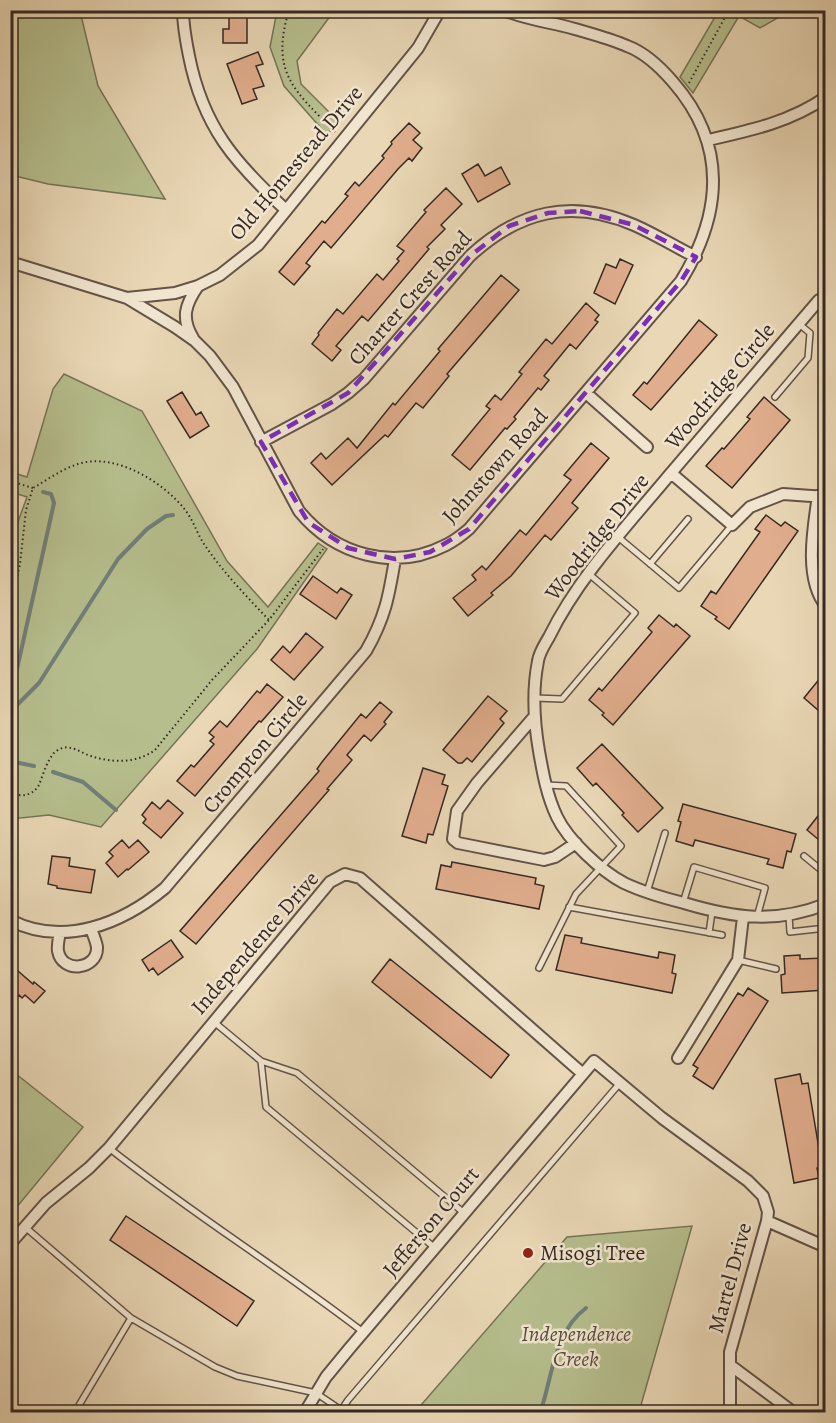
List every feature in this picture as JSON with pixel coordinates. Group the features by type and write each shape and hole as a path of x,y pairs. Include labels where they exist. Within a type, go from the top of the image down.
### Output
{"street":[{"path":"183,10 183,26 194,79 213,125 234,158 250,177 286,210"},
{"name":"Old Homestead Drive","path":"10,262 127,298 175,293 198,286 220,275 258,245 418,48 440,10"},
{"name":"Johnstown Road","path":"127,298 195,340 210,356 233,387 299,511 330,540 356,551 395,559 430,552 448,545 469,529 681,281 696,257 707,229 712,203 713,175 708,140 683,93 663,70 629,46 575,29 518,16 504,10"},
{"path":"708,140 787,118 825,97"},
{"name":"Charter Crest Road","path":"261,442 348,393 364,380 470,256 489,238 509,226 548,213 593,212 634,225 696,257"},
{"path":"195,340 186,326 186,312 189,299 198,286"},
{"name":"Woodridge Circle","path":"732,525 671,473 819,300 825,302"},
{"path":"586,393 647,447"},
{"name":"Woodridge Drive","path":"671,473 589,574 555,624 538,660 533,718 544,785 557,819 576,843 600,866 623,882 647,892 712,912 743,917 789,916 825,904"},
{"path":"732,525 750,507 783,494 822,496 814,525 813,573 814,588 825,606"},
{"name":"Crompton Circle","path":"10,920 39,930 60,932 91,929 124,917 146,904 165,888 366,651 379,628 388,602 395,559"},
{"path":"533,718 462,803 457,811 453,839 458,843 544,860 555,857 576,843"},
{"name":"Independence Drive","path":"10,1244 46,1203 89,1168 109,1148 330,882 345,874 360,878 583,1074"},
{"path":"678,1058 738,960 743,917"},
{"path":"60,932 58,950 60,957 72,966 80,967 87,965 96,953 97,945 91,929"},
{"name":"Jefferson Court","path":"305,1413 326,1377 594,1061"},
{"name":"Martel Drive","path":"594,1061 662,1118 748,1181 763,1196 768,1212 767,1221 730,1352 730,1365 793,1413"},
{"path":"767,1221 825,1248"},
{"path":"730,1365 730,1413"}],"lane":[{"path":"775,397 808,358 810,333 799,324"},
{"path":"650,564 688,519"},
{"path":"618,537 678,588 732,525"},
{"path":"535,698 562,699 635,613 589,574"},
{"path":"538,968 576,894 621,846 566,786 544,785"},
{"path":"647,892 665,833"},
{"path":"804,856 825,874"},
{"path":"683,903 694,867 765,888 757,917"},
{"path":"569,907 722,935"},
{"path":"709,933 712,912"},
{"path":"789,916 790,932 825,928"},
{"path":"738,960 776,969"},
{"path":"213,1021 261,1061 297,1072 464,1213"},
{"path":"261,1061 266,1107 435,1248"},
{"path":"25,1227 131,1318 237,1376 316,1393 341,1412 348,1400 620,1083"},
{"path":"109,1148 160,1188 364,1332"},
{"path":"75,1413 131,1318"}],"path":[{"path":"289,10 283,34 282,54 285,70 304,99 343,140"},
{"path":"683,93 729,10"},
{"path":"10,611 20,564 26,510 33,488 72,466 90,462 116,465 144,476 173,497 187,513 205,547 269,620"},
{"path":"10,481 33,488"},
{"path":"10,793 19,796 35,790 49,759 65,747 109,760 131,760 149,755 162,743 225,665 269,620 330,540"}],"highlighted area":[{"path":"580,211 634,225 696,257 681,281 469,529 430,552 395,559 348,548 308,522 261,442 348,393 470,256 509,226 548,213"}],"green space":[{"path":"11,10 80,11 98,86 165,199 48,184 11,175"},
{"path":"719,10 790,11 760,28 739,16 693,93 680,77"},
{"path":"277,11 334,11 297,61 301,84 338,121 327,135 284,86 270,47"},
{"path":"64,374 142,411 227,561 268,607 318,543 327,549 257,649 101,827 49,815 11,819 11,541 27,497 11,492 11,472 27,477 53,389"},
{"path":"11,1070 83,1127 11,1214"},
{"name":"Independence Creek","path":"692,1226 639,1412 415,1412 567,1237"}],"building":[{"path":"229,10 247,10 247,43 223,43 223,29 229,29"},
{"path":"258,52 263,64 256,66 264,86 253,89 257,99 242,104 227,64"},
{"path":"409,123 420,133 413,140 422,148 412,161 409,158 398,169 331,248 324,241 306,263 310,266 294,285 279,272 322,221 325,223 348,196 345,194 355,182 359,186 384,158 382,156 392,144 391,142"},
{"path":"478,164 485,176 501,167 510,184 478,202 462,174"},
{"path":"446,188 462,204 441,225 445,229 427,247 429,249 368,321 362,316 336,346 341,350 332,361 312,344 319,335 318,333 337,309 343,314 377,274 383,280 399,261 397,259 404,251 397,246 426,212 424,210"},
{"path":"620,259 633,265 615,304 594,293 606,264 616,268"},
{"path":"501,275 519,290 447,374 449,376 423,408 416,403 388,437 385,435 332,485 311,463 321,453 326,459 348,438 357,448"},
{"path":"586,303 599,315 595,320 598,322 576,349 570,344 544,376 549,380 541,390 538,388 514,417 516,419 507,429 505,428 470,470 452,455 490,409 486,406 495,395 501,400 522,374 519,372 546,339 552,344"},
{"path":"699,320 717,335 651,410 633,395 644,382 647,384"},
{"path":"182,392 196,415 201,412 209,426 190,438 167,401"},
{"path":"764,397 790,420 732,488 706,466 750,419 747,417"},
{"path":"591,443 609,458 572,503 578,508 551,540 545,535 511,576 491,593 493,595 468,616 453,598 476,580 472,575 482,566 486,570 520,530 526,535 571,480 564,475"},
{"path":"766,515 781,526 785,522 798,531 729,629 701,606 711,591 716,594 760,532 755,529"},
{"path":"313,576 337,593 341,588 352,595 336,619 300,594"},
{"path":"659,615 674,627 676,624 690,636 613,725 602,715 604,713 589,700 599,688 602,691 652,632 648,628"},
{"path":"306,633 323,647 294,680 271,660 283,646 290,653"},
{"path":"825,672 825,716 804,698"},
{"path":"267,684 283,697 261,722 259,721 195,796 177,781 191,765 194,767 214,744 210,741 214,737 209,733 220,721 227,727 257,691 260,693"},
{"path":"488,696 507,711 500,719 504,723 472,762 467,758 462,763 458,763 443,750"},
{"path":"380,702 392,712 384,722 386,724 371,741 364,735 347,755 352,760 327,789 329,790 196,944 180,931 319,771 317,769 322,762 361,714 366,718"},
{"path":"602,744 663,808 638,832 596,783 593,786 577,768"},
{"path":"423,768 445,775 442,784 448,786 433,835 428,834 426,843 402,836"},
{"path":"168,800 183,813 161,838 143,823 146,819 142,815 152,802 160,809"},
{"path":"683,804 796,834 791,852 787,851 783,868 767,864 769,859 695,840 693,846 676,841"},
{"path":"825,807 825,845 807,830"},
{"path":"122,840 129,848 138,840 149,852 118,877 106,863 113,856 109,852"},
{"path":"52,856 70,858 69,866 95,870 91,893 57,888 57,886 48,884"},
{"path":"452,862 536,878 535,884 544,886 539,909 436,889 441,865 451,867"},
{"path":"565,935 582,938 581,943 658,958 659,952 675,955 672,973 676,974 672,993 556,970"},
{"path":"171,940 183,957 158,975 153,968 149,971 142,960"},
{"path":"800,955 800,959 825,958 825,990 782,993 781,975 785,974 784,956"},
{"path":"390,959 509,1055 491,1078 372,982"},
{"path":"10,964 45,991 34,1003 25,995 22,998 19,995 10,1004"},
{"path":"748,988 768,1001 713,1089 693,1076 698,1068 693,1065 738,993 743,996"},
{"path":"800,1074 802,1084 808,1083 822,1167 817,1168 819,1178 794,1183 775,1079"},
{"path":"126,1216 254,1301 237,1326 110,1240"}],"waterway":[{"path":"10,706 54,503 51,494 43,492"},
{"path":"10,712 39,683 118,559 147,529 166,516 173,515"},
{"path":"10,761 34,766"},
{"path":"53,772 83,782 116,810"},
{"path":"541,1410 561,1341 575,1318 586,1308"}],"place":[{"name":"Misogi Tree","path":"528,1253"}]}
